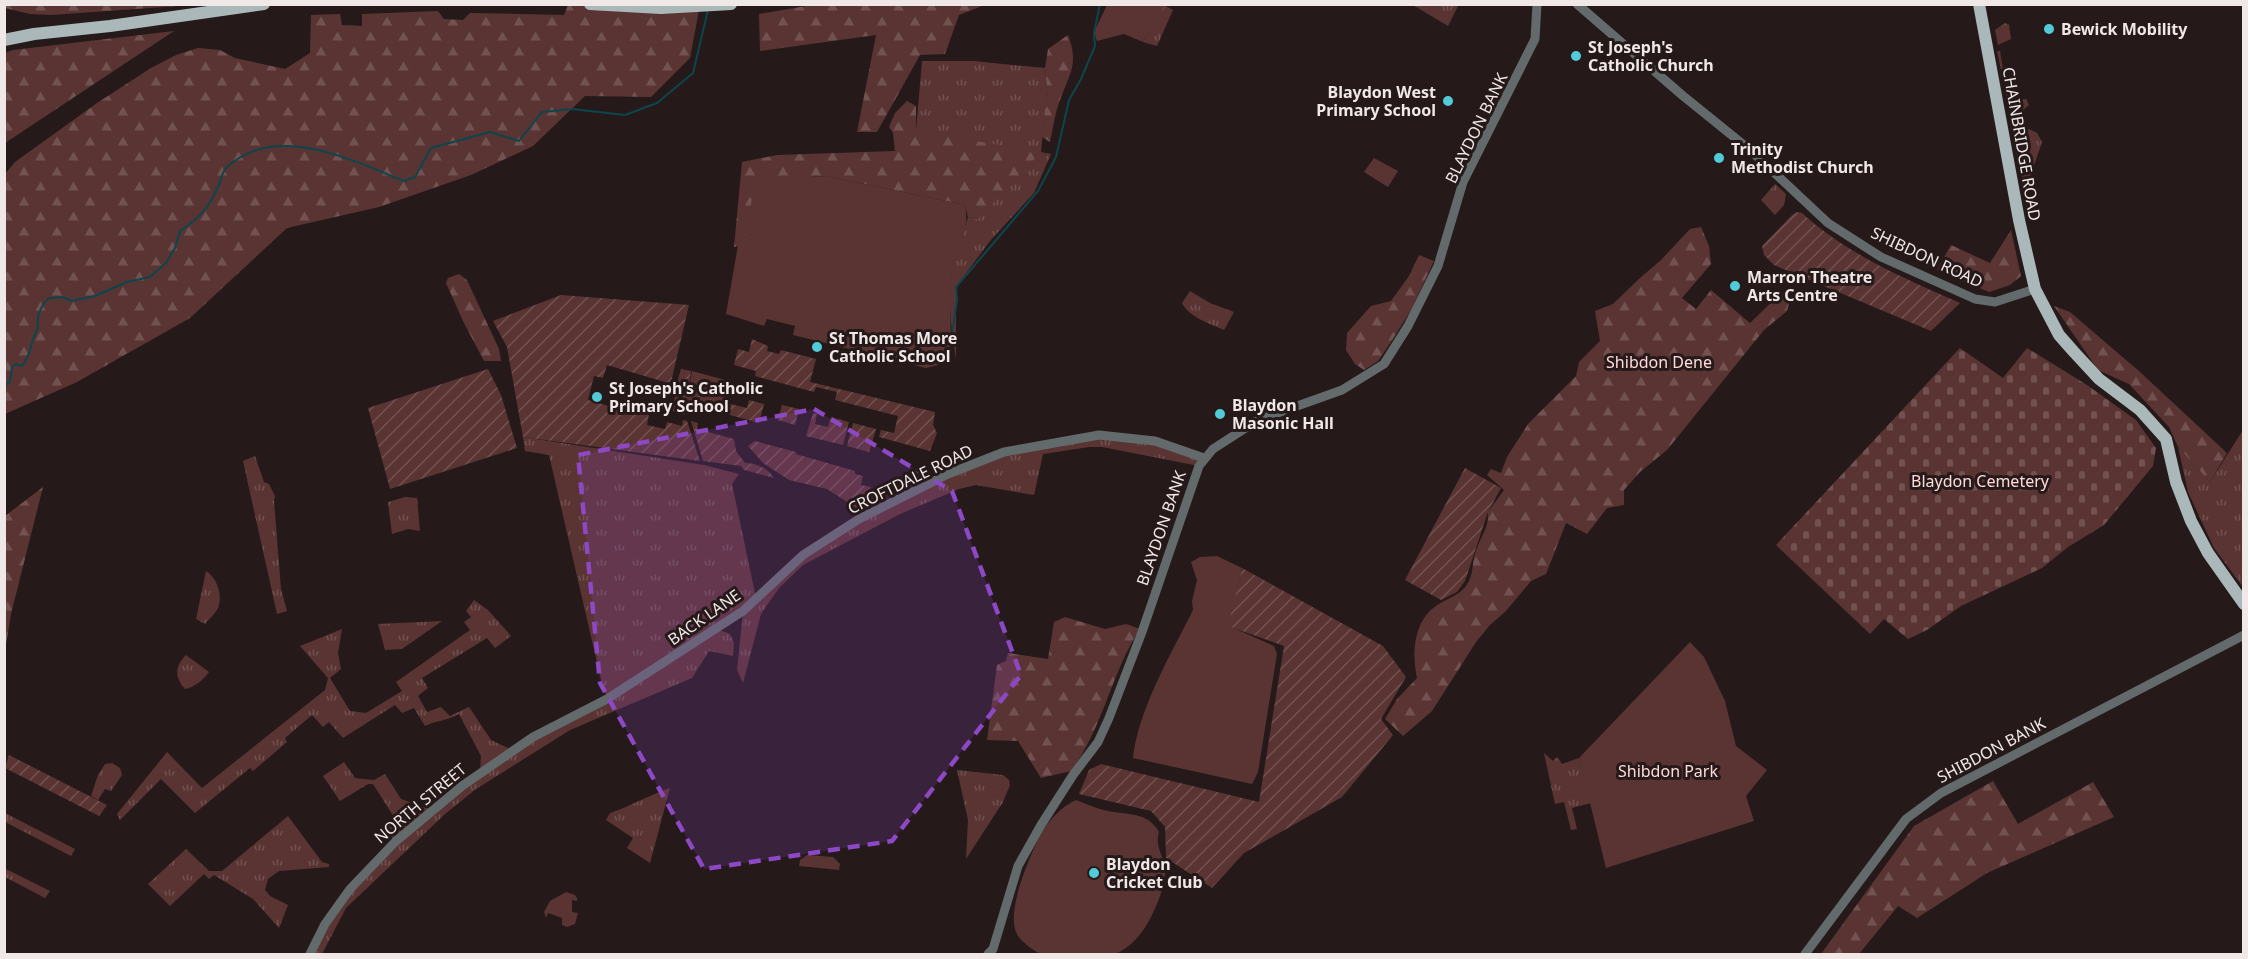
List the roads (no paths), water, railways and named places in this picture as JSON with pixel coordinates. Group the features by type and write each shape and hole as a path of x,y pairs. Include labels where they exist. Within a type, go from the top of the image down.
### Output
{"main road":[{"path":"4,40 34,34 110,27 264,4"},
{"path":"590,4 633,7 732,4"},
{"name":"CHAINBRIDGE ROAD","path":"1980,6 2019,220 2035,289"},
{"path":"4,32 34,34"},
{"path":"2035,289 2059,335 2099,379 2140,411 2166,439 2176,482 2191,521 2208,553 2244,604"}],"street":[{"name":"BLAYDON BANK","path":"988,954 993,949 1018,866 1073,775 1098,742 1109,718 1142,632 1199,466 1204,458 1221,443 1258,420 1342,390 1384,364 1408,326 1438,266 1463,182 1534,42 1538,4"},
{"name":"SHIBDON ROAD","path":"1577,4 1682,95 1750,150 1828,223 1881,257 1975,299 1995,302 2035,289"},
{"name":"CROFTDALE ROAD","path":"841,531 859,519 948,474 1008,451 1108,435 1155,441 1204,458"},
{"name":"BACK LANE","path":"583,711 607,699 743,611 803,555 841,531"},
{"name":"SHIBDON BANK","path":"1805,954 1906,819 1941,793 2244,635"},
{"name":"NORTH STREET","path":"310,954 325,924 350,889 395,842 482,771 533,737 583,711"}],"waterway":[{"path":"952,333 957,300 956,287 1038,191 1056,157 1069,100 1095,46 1094,33 1100,4"},
{"path":"4,387 10,381 12,367 15,364 22,366 28,357 38,328 40,312 49,298 63,297 71,301 95,296 127,282 150,277 166,263 175,248 180,231 207,207 225,169 247,154 268,147 291,146 314,149 338,155 404,181 415,177 431,148 490,132 519,141 542,112 572,109 625,115 657,103 693,73 708,10"}],"place":[{"name":"Bewick Mobility","path":"2049,29"},
{"name":"St Joseph's Catholic Church","path":"1576,56"},
{"name":"Blaydon West Primary School","path":"1448,101"},
{"name":"Trinity Methodist Church","path":"1719,158"},
{"name":"Marron Theatre Arts Centre","path":"1735,286"},
{"name":"St Thomas More Catholic School","path":"817,347"},
{"name":"St Joseph's Catholic Primary School","path":"597,397"},
{"name":"Blaydon Masonic Hall","path":"1220,414"},
{"name":"Blaydon Cricket Club","path":"1094,873"}],"park label":[{"name":"Shibdon Dene","path":"1659,362"},
{"name":"Blaydon Cemetery","path":"1980,481"},
{"name":"Shibdon Park","path":"1668,771"}]}
